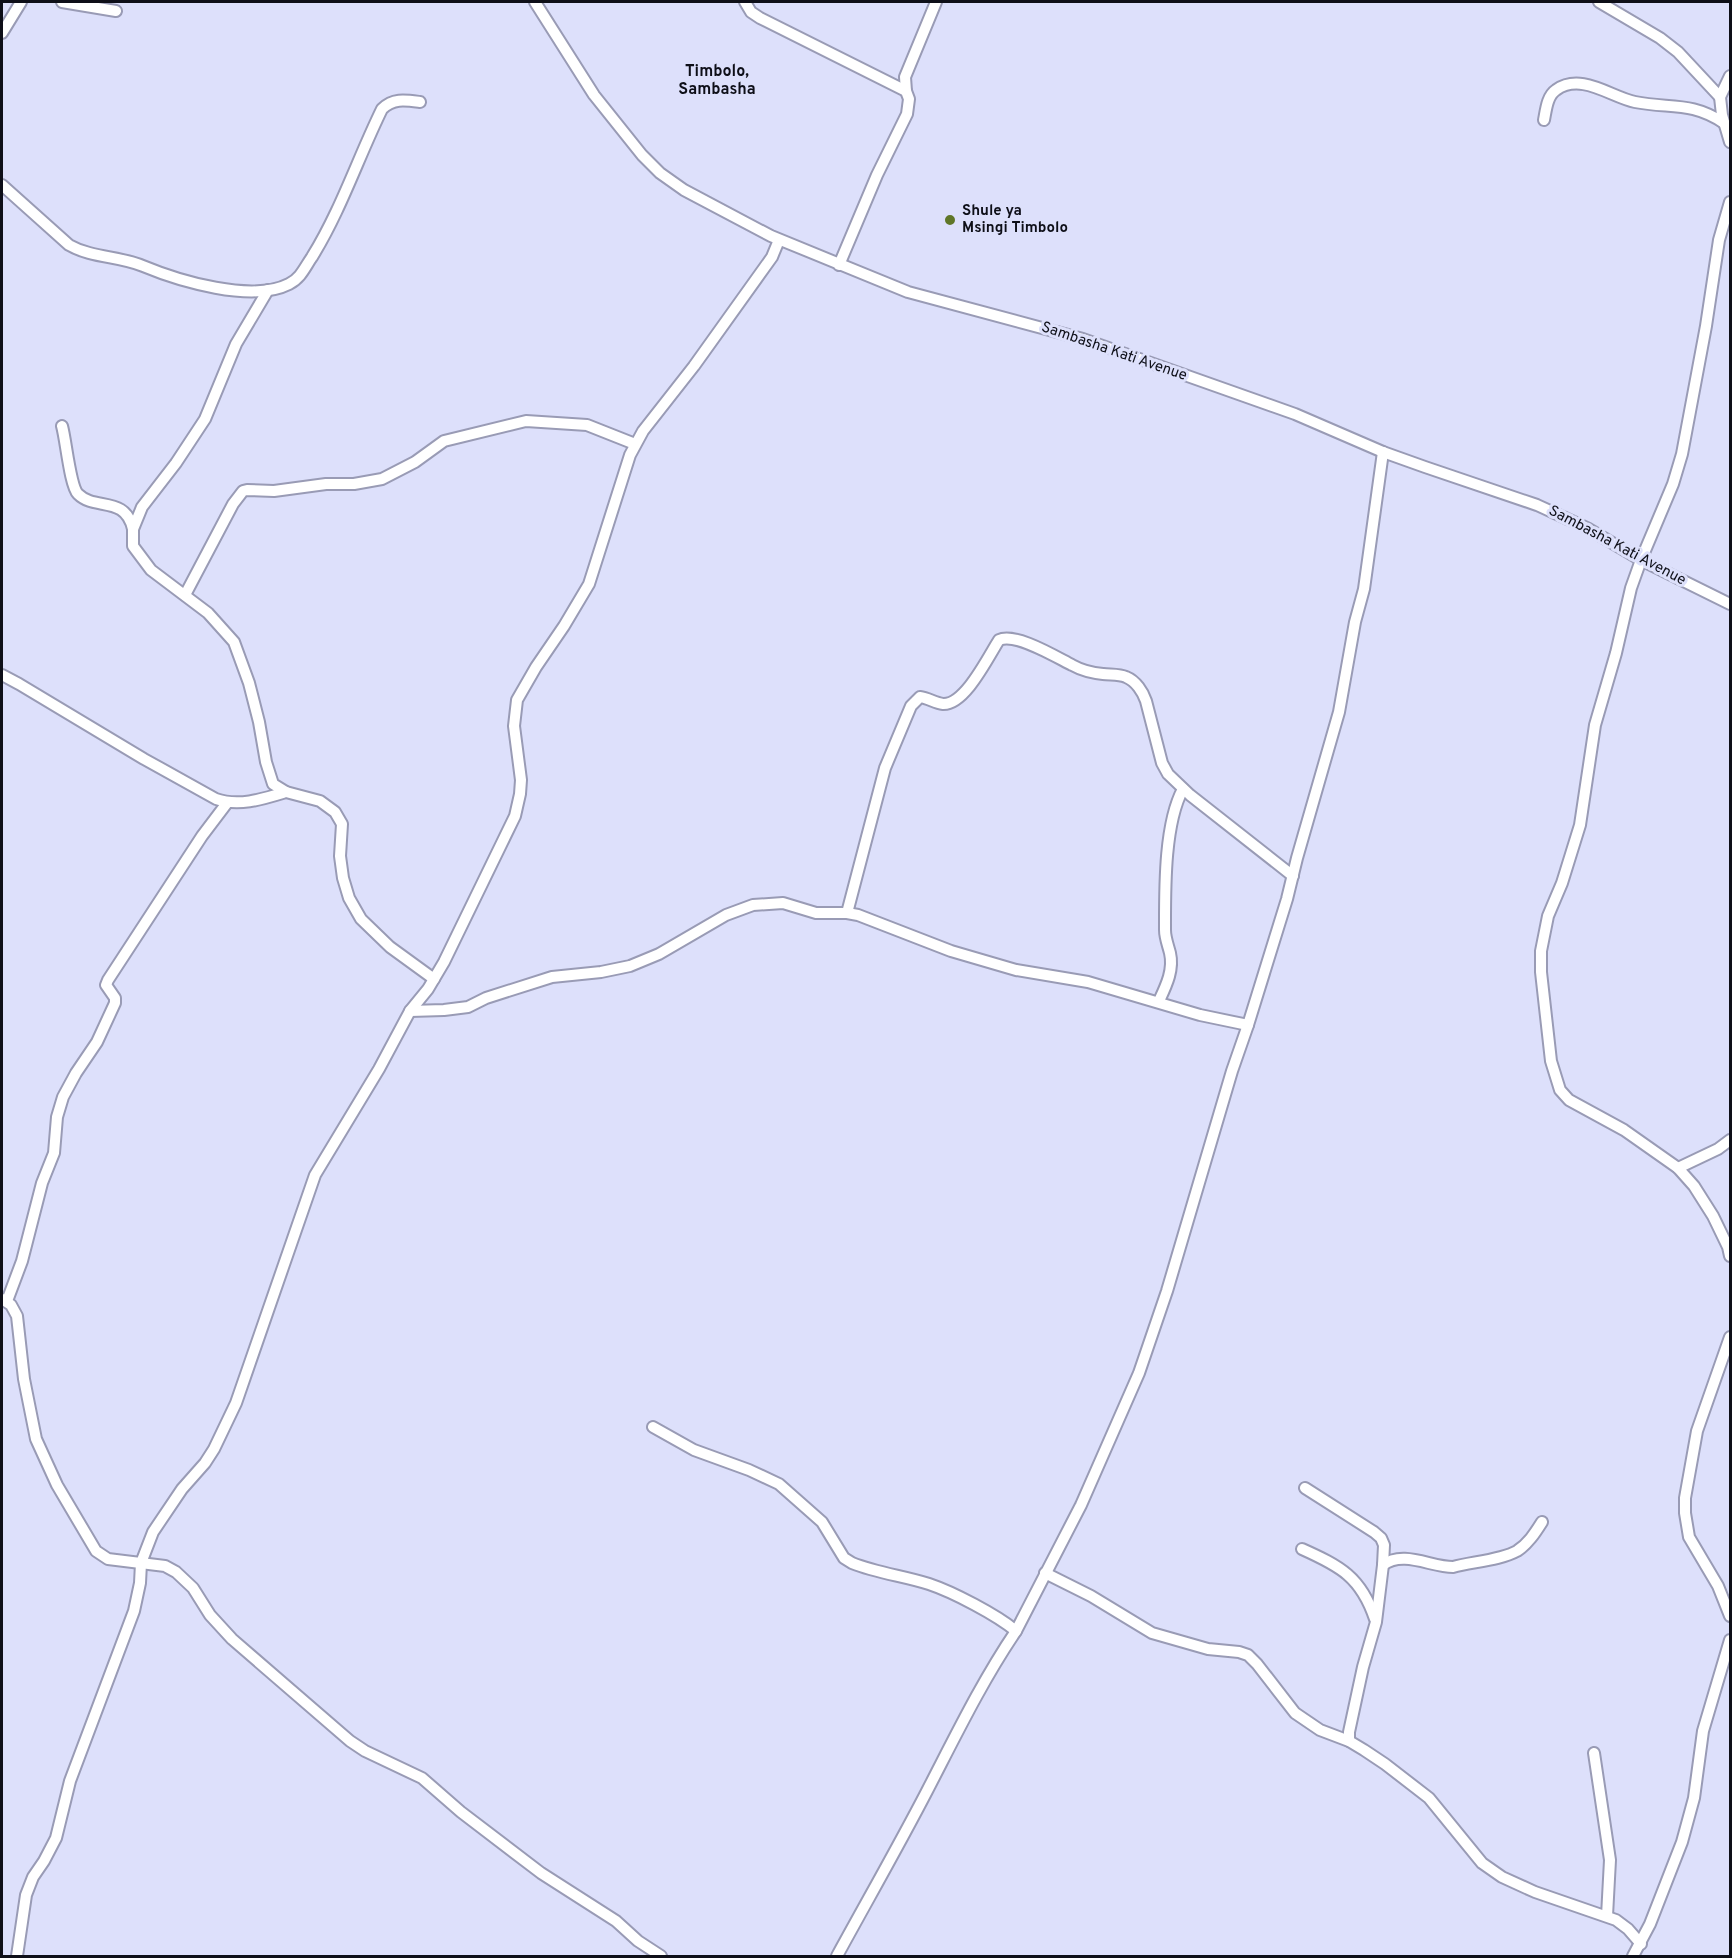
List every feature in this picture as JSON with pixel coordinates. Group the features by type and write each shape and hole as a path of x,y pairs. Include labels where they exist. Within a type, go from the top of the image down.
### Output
{"street":[{"path":"2,33 21,2"},
{"path":"62,2 116,11"},
{"name":"Sambasha Kati Avenue","path":"535,2 594,95 642,155 660,173 684,190 779,240 926,298 1083,339 1295,414 1383,452 1552,511 1587,528 1641,560 1731,604"},
{"path":"745,2 751,12 760,18 906,91"},
{"path":"839,265 877,175 907,114 908,69 936,2"},
{"path":"1599,2 1660,38 1678,52 1720,97 1724,123 1730,139"},
{"path":"1720,97 1731,76"},
{"path":"1544,120 1549,101 1557,90 1582,85 1596,87 1636,102 1696,108 1712,114 1724,123"},
{"path":"2,185 69,245 79,251 96,256 116,257 201,285 241,290 268,290 288,285 302,273 325,236 382,109 389,103 401,100 420,102"},
{"path":"1731,202 1719,240 1706,326 1682,454 1673,484 1631,588 1616,653 1595,726 1580,825 1562,884 1548,916 1541,951 1541,972 1551,1060 1560,1090 1569,1100 1624,1130 1678,1168 1694,1186 1713,1216 1731,1257"},
{"path":"17,1956 26,1895 33,1877 56,1838 70,1781 134,1611 139,1595 141,1563 153,1532 182,1489 205,1463 224,1431 248,1371 315,1175 380,1069 410,1011 434,979 455,940 518,806 521,780 514,714 518,700 536,667 589,584 615,499 635,444 772,257 779,240"},
{"path":"133,528 142,507 176,463 205,419 236,344 268,290"},
{"path":"185,595 233,504 243,491 274,491 326,484 354,484 381,479 415,462 444,441 526,421 587,425 635,444"},
{"path":"62,426 72,482 77,493 84,498 126,512 133,528 133,546 140,557 151,570 208,613 234,642 254,702 273,784 286,792 320,801 334,812 342,824 340,856 343,878 349,898 361,919 390,946 434,979"},
{"path":"837,1956 897,1848 958,1730 1003,1649 1016,1631 1081,1505 1139,1373 1167,1291 1248,1025 1340,712 1355,622 1364,589 1383,452"},
{"path":"847,913 885,768 910,706 920,697 944,704 958,699 1002,638 1038,649 1078,668 1096,673 1124,676 1132,681 1144,694 1155,727 1162,763 1168,774 1183,789 1293,876"},
{"path":"2,675 201,792 227,803 247,802 286,792"},
{"path":"1159,1001 1168,980 1171,964 1165,930 1167,872 1174,807 1183,789"},
{"path":"227,803 202,836 108,980 106,985 115,998 115,1003 97,1042 63,1097 57,1117 54,1153 42,1183 22,1261 4,1300 11,1305 17,1316 24,1379 36,1439 49,1470 96,1551 108,1559 165,1566 176,1572 193,1588 210,1615 232,1639 350,1740 365,1751 422,1778 461,1812 541,1872 616,1922 638,1941 661,1956"},
{"path":"410,1011 468,1007 486,998 552,976 601,972 630,966 659,954 726,915 753,905 783,903 816,913 847,913 876,921 951,951 1016,970 1088,982 1159,1001 1200,1015 1248,1025"},
{"path":"1678,1168 1718,1149 1731,1140"},
{"path":"1731,1337 1697,1431 1685,1498 1689,1537 1728,1602 1731,1616"},
{"path":"653,1427 694,1450 749,1470 779,1484 822,1522 844,1558 852,1563 932,1585 986,1611 1016,1631"},
{"path":"1305,1488 1374,1532 1381,1538 1384,1545 1376,1623 1363,1667 1349,1741"},
{"path":"1383,1565 1388,1561 1404,1559 1453,1567 1508,1554 1517,1551 1530,1540 1542,1522"},
{"path":"1302,1549 1344,1570 1355,1580 1367,1598 1376,1623"},
{"path":"1045,1573 1091,1596 1152,1633 1208,1649 1248,1655 1294,1713 1320,1730 1349,1741 1385,1764 1429,1798 1491,1872 1535,1892 1607,1916 1628,1929 1641,1944"},
{"path":"1633,1956 1641,1944 1682,1842 1694,1798 1703,1731 1731,1640"},
{"path":"1594,1753 1610,1860 1607,1916"}],"place":[{"name":"Shule ya Msingi Timbolo","path":"950,220"}],"district":[{"name":"Timbolo, Sambasha","path":"717,81"}]}
